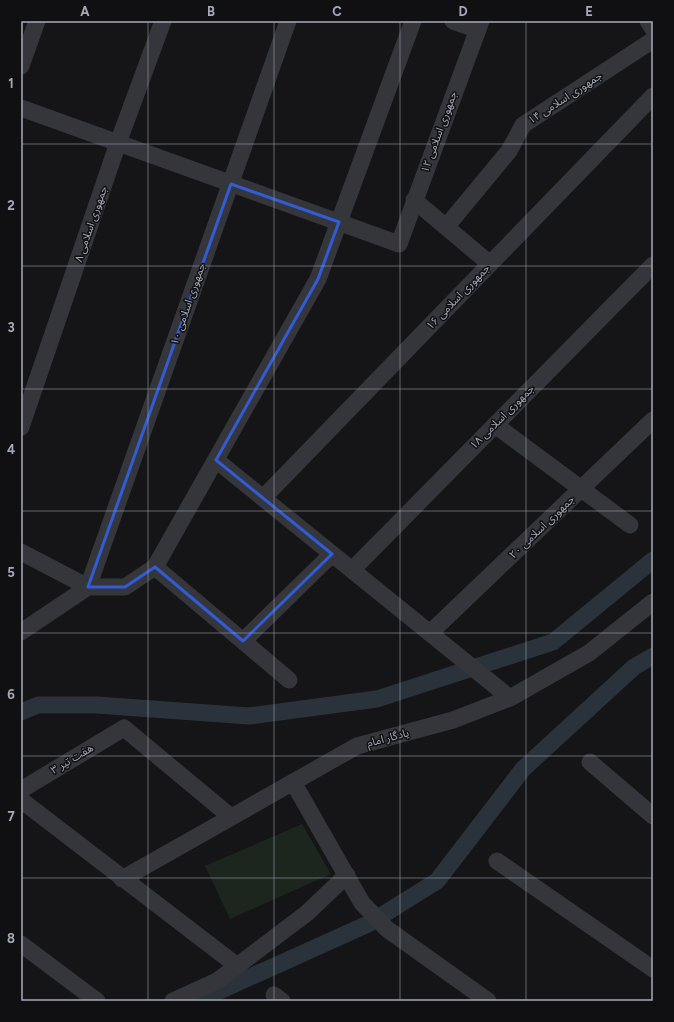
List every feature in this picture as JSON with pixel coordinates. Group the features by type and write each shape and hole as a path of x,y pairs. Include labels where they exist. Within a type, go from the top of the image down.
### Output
{"street":[{"path":"21,66 37,21"},
{"name":"جمهوری اسلامی ۸","path":"21,427 118,143 163,21"},
{"name":"جمهوری اسلامی ۱۰","path":"88,587 288,21"},
{"path":"21,552 88,587 125,587 155,567 318,279 413,21"},
{"path":"453,21 479,25"},
{"path":"648,21 653,29"},
{"name":"جمهوری اسلامی ۱۲","path":"339,222 399,244 479,25"},
{"name":"جمهوری اسلامی ۱۴","path":"446,227 509,151 523,125 653,40"},
{"name":"جمهوری اسلامی ۱۶","path":"263,498 653,96"},
{"path":"21,108 339,222"},
{"path":"414,200 490,264"},
{"name":"جمهوری اسلامی ۱۸","path":"352,570 653,265"},
{"name":"جمهوری اسلامی ۲۰","path":"430,633 653,420"},
{"path":"495,425 630,525"},
{"path":"216,460 510,698"},
{"path":"243,641 332,554"},
{"path":"155,567 289,680"},
{"path":"21,632 88,587"},
{"name":"یادگار امام","path":"122,879 357,746 453,720 510,698 590,653 653,602"},
{"name":"هفت تیر ۳","path":"21,790 124,728 231,817"},
{"path":"590,762 653,816"},
{"path":"293,782 362,903 388,929 488,1001"},
{"path":"21,800 236,965"},
{"path":"498,861 653,969"},
{"path":"173,1001 216,981 307,913 346,875"},
{"path":"21,944 97,1001"}],"highlighted area":[{"path":"231,184 339,222 318,279 216,460 332,554 243,641 155,567 125,587 88,587"}],"shaded area":[{"path":"302,824 331,874 230,919 205,866"}],"waterway":[{"path":"21,712 38,705 97,705 249,716 377,699 553,642 653,560"},
{"path":"197,1001 368,924 437,881 523,769 634,667 653,656"}]}
